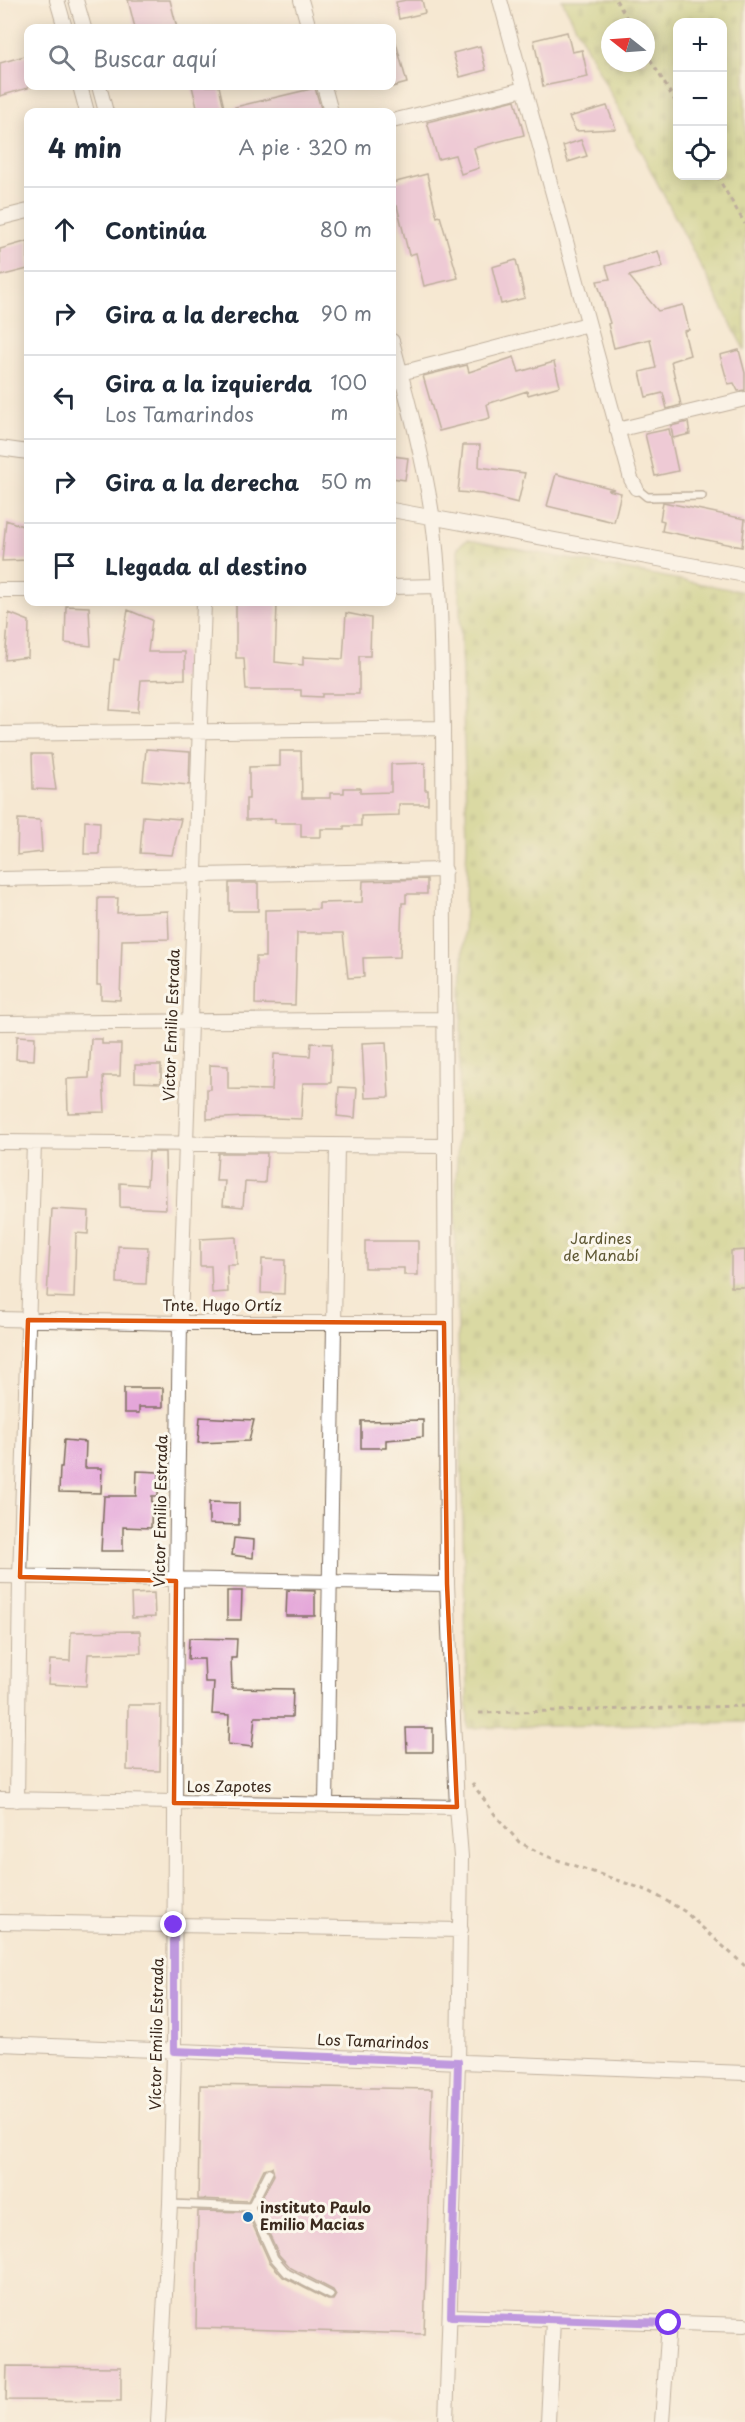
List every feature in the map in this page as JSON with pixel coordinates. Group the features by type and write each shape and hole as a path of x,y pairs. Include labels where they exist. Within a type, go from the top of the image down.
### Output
{"street":[{"path":"57,0 64,24"},
{"path":"76,0 83,24"},
{"path":"301,0 308,24"},
{"path":"500,0 617,430 631,479 636,488"},
{"path":"396,120 524,89"},
{"path":"81,90 86,108"},
{"path":"100,90 105,108"},
{"path":"325,90 330,108"},
{"path":"0,218 24,212"},
{"path":"446,2422 458,2062 461,1857 447,1584 443,1146 445,870 443,728 439,586 432,517 425,471 396,374 588,324"},
{"path":"617,430 745,399"},
{"path":"0,448 24,451"},
{"path":"396,511 745,575"},
{"path":"396,587 439,586"},
{"path":"0,590 24,590"},
{"name":"Víctor Emilio Estrada","path":"158,2422 170,2204 174,2051 174,1803 180,1323 193,876 204,606"},
{"path":"0,734 443,728"},
{"path":"0,879 445,870"},
{"path":"0,1023 443,1019"},
{"path":"0,1142 443,1146"},
{"path":"17,1800 20,1577 34,1143"},
{"path":"326,1804 337,1146"},
{"name":"Tnte. Hugo Ortíz","path":"0,1320 444,1323"},
{"path":"0,1576 176,1581 447,1584"},
{"name":"Los Zapotes","path":"0,1799 457,1807"},
{"path":"0,1922 461,1930"},
{"name":"Los Tamarindos","path":"0,2044 745,2073"},
{"path":"451,2316 745,2325"},
{"path":"548,2422 553,2320"},
{"path":"662,2422 669,2323"}],"lane":[{"path":"636,488 647,497 702,496"},
{"path":"251,2208 269,2172"},
{"path":"170,2204 251,2208"},
{"path":"251,2208 274,2258 287,2273 330,2295"}],"path":[{"path":"616,0 627,18"},
{"path":"655,67 673,98"},
{"path":"719,180 745,224"},
{"path":"479,1713 745,1706"},
{"path":"455,1760 496,1816 519,1842 546,1856 650,1891 684,1911 745,1966"}],"highlighted area":[{"path":"28,1320 444,1323 447,1584 457,1807 174,1803 176,1581 20,1577"}],"green space":[{"path":"562,0 745,0 745,351"},
{"name":"Jardines de Manabí","path":"468,540 745,592 745,1722 468,1728 455,1219 467,839 458,548"}],"building":[{"path":"128,0 170,0 176,24 134,24"},
{"path":"422,0 425,13 399,19 396,2"},
{"path":"567,32 572,52 582,50 588,77 543,86 534,40"},
{"path":"396,43 407,83 396,86"},
{"path":"480,46 486,70 460,77 453,53"},
{"path":"24,56 24,89 0,96 0,63"},
{"path":"193,90 220,90 224,108 197,108"},
{"path":"307,90 316,90 321,108 235,108"},
{"path":"515,100 524,135 474,148 479,168 461,174 455,155 438,159 427,122"},
{"path":"607,106 616,129 576,131 569,117"},
{"path":"581,140 587,156 568,162 563,146"},
{"path":"427,174 437,217 440,216 458,278 424,286 416,253 409,255 396,206 396,182"},
{"path":"24,242 24,270 0,276 0,249"},
{"path":"658,251 663,267 629,276 658,311 683,305 689,330 684,331 690,355 671,361 681,405 667,409 663,393 646,397 640,372 656,368 650,339 614,348 608,324 610,323 597,281 610,279 606,266"},
{"path":"516,260 525,298 501,304 492,267"},
{"path":"739,350 745,373 745,390 738,391 734,383 728,384 720,355"},
{"path":"514,357 519,372 554,362 560,386 528,395 527,391 487,404 490,418 439,431 423,376 467,365 469,372"},
{"path":"688,422 690,434 673,438 671,426"},
{"path":"669,429 678,471 655,476 645,434"},
{"path":"463,445 480,445 479,467 525,473 518,503 483,494 458,492"},
{"path":"396,456 408,458 405,480 396,479"},
{"path":"556,474 614,489 608,490 621,493 614,522 547,506"},
{"path":"663,502 745,519 742,547 662,531 664,521 660,520"},
{"path":"6,520 24,527 24,560 2,561"},
{"path":"66,606 89,607 91,646 65,643"},
{"path":"236,606 277,606 275,662 303,665 303,657 343,659 346,613 371,618 370,656 359,656 359,694 322,694 322,697 301,696 301,690 246,690 244,658 236,658"},
{"path":"128,610 152,620 148,652 185,652 185,679 141,680 138,712 110,710 114,659 119,660"},
{"path":"9,613 29,621 28,657 5,660"},
{"path":"146,749 190,752 189,785 143,781"},
{"path":"280,751 301,751 302,798 330,798 330,793 344,793 344,788 360,788 360,793 391,792 391,764 425,763 425,790 428,790 428,804 399,804 399,815 361,816 361,826 321,829 321,837 301,837 301,823 275,823 275,819 246,820 246,799 249,799 249,767 280,766"},
{"path":"32,754 51,754 56,790 33,789"},
{"path":"143,816 181,819 172,855 140,853"},
{"path":"18,819 40,820 42,852 17,855"},
{"path":"85,821 100,822 99,854 84,854"},
{"path":"427,879 427,894 406,894 406,903 402,903 400,957 363,958 364,977 348,978 343,933 297,933 295,1005 255,1004 256,957 265,957 265,910 319,909 319,903 362,902 363,881"},
{"path":"229,883 258,883 258,911 229,911"},
{"path":"98,898 118,898 117,913 168,911 169,939 122,940 120,1000 101,999 101,985 97,985"},
{"path":"17,1036 35,1037 34,1060 16,1059"},
{"path":"91,1039 102,1039 102,1044 121,1044 120,1076 103,1076 105,1112 68,1113 67,1079 89,1078"},
{"path":"386,1042 389,1097 365,1098 362,1043"},
{"path":"311,1043 332,1044 331,1083 303,1083 301,1119 244,1117 207,1119 210,1065 228,1066 228,1089 272,1090 274,1054 310,1056"},
{"path":"135,1065 161,1065 161,1083 135,1082"},
{"path":"339,1087 357,1088 355,1118 337,1116"},
{"path":"149,1152 165,1152 166,1209 120,1207 120,1183 147,1185"},
{"path":"218,1153 267,1153 265,1183 245,1182 243,1207 223,1205 225,1181 216,1181"},
{"path":"52,1209 89,1211 88,1234 76,1233 74,1298 47,1297"},
{"path":"236,1237 237,1265 227,1265 228,1292 212,1293 211,1266 200,1266 200,1239"},
{"path":"365,1241 418,1241 418,1275 404,1275 404,1268 365,1268"},
{"path":"118,1246 148,1247 146,1284 117,1283"},
{"path":"745,1250 745,1287 731,1287 731,1251"},
{"path":"262,1259 285,1260 284,1294 261,1293"},
{"path":"124,1388 163,1388 163,1407 139,1407 139,1413 124,1413"},
{"path":"200,1417 254,1420 249,1441 198,1443"},
{"path":"423,1420 423,1437 386,1440 386,1448 361,1448 361,1421"},
{"path":"64,1440 86,1442 85,1468 102,1468 101,1493 59,1492"},
{"path":"137,1471 159,1472 158,1496 152,1496 151,1528 123,1527 123,1551 101,1551 104,1496 136,1496"},
{"path":"209,1502 239,1503 239,1525 209,1524"},
{"path":"234,1538 254,1540 253,1558 232,1555"},
{"path":"287,1590 315,1591 315,1616 286,1616"},
{"path":"227,1591 242,1591 241,1620 227,1620"},
{"path":"154,1593 155,1617 132,1618 131,1594"},
{"path":"140,1631 141,1653 88,1654 86,1686 48,1684 50,1660 70,1661 71,1632"},
{"path":"189,1638 237,1639 236,1658 231,1658 232,1688 293,1689 292,1717 255,1717 252,1747 228,1744 229,1715 212,1714 214,1682 205,1682 204,1659 188,1659"},
{"path":"128,1705 161,1705 160,1771 127,1770"},
{"path":"406,1728 433,1728 433,1752 407,1752"},
{"path":"200,2085 432,2089 424,2334 196,2328 198,2211 247,2212 269,2261 283,2277 328,2300 333,2300 336,2295 333,2290 291,2268 279,2255 257,2207 274,2175 272,2167 264,2169 248,2201 198,2199"},
{"path":"7,2366 121,2367 121,2401 6,2400"}],"place":[{"name":"instituto Paulo Emilio Macias","path":"248,2217"}],"route":[{"path":"174,1925 174,2051 458,2062 451,2316 669,2323"}]}
